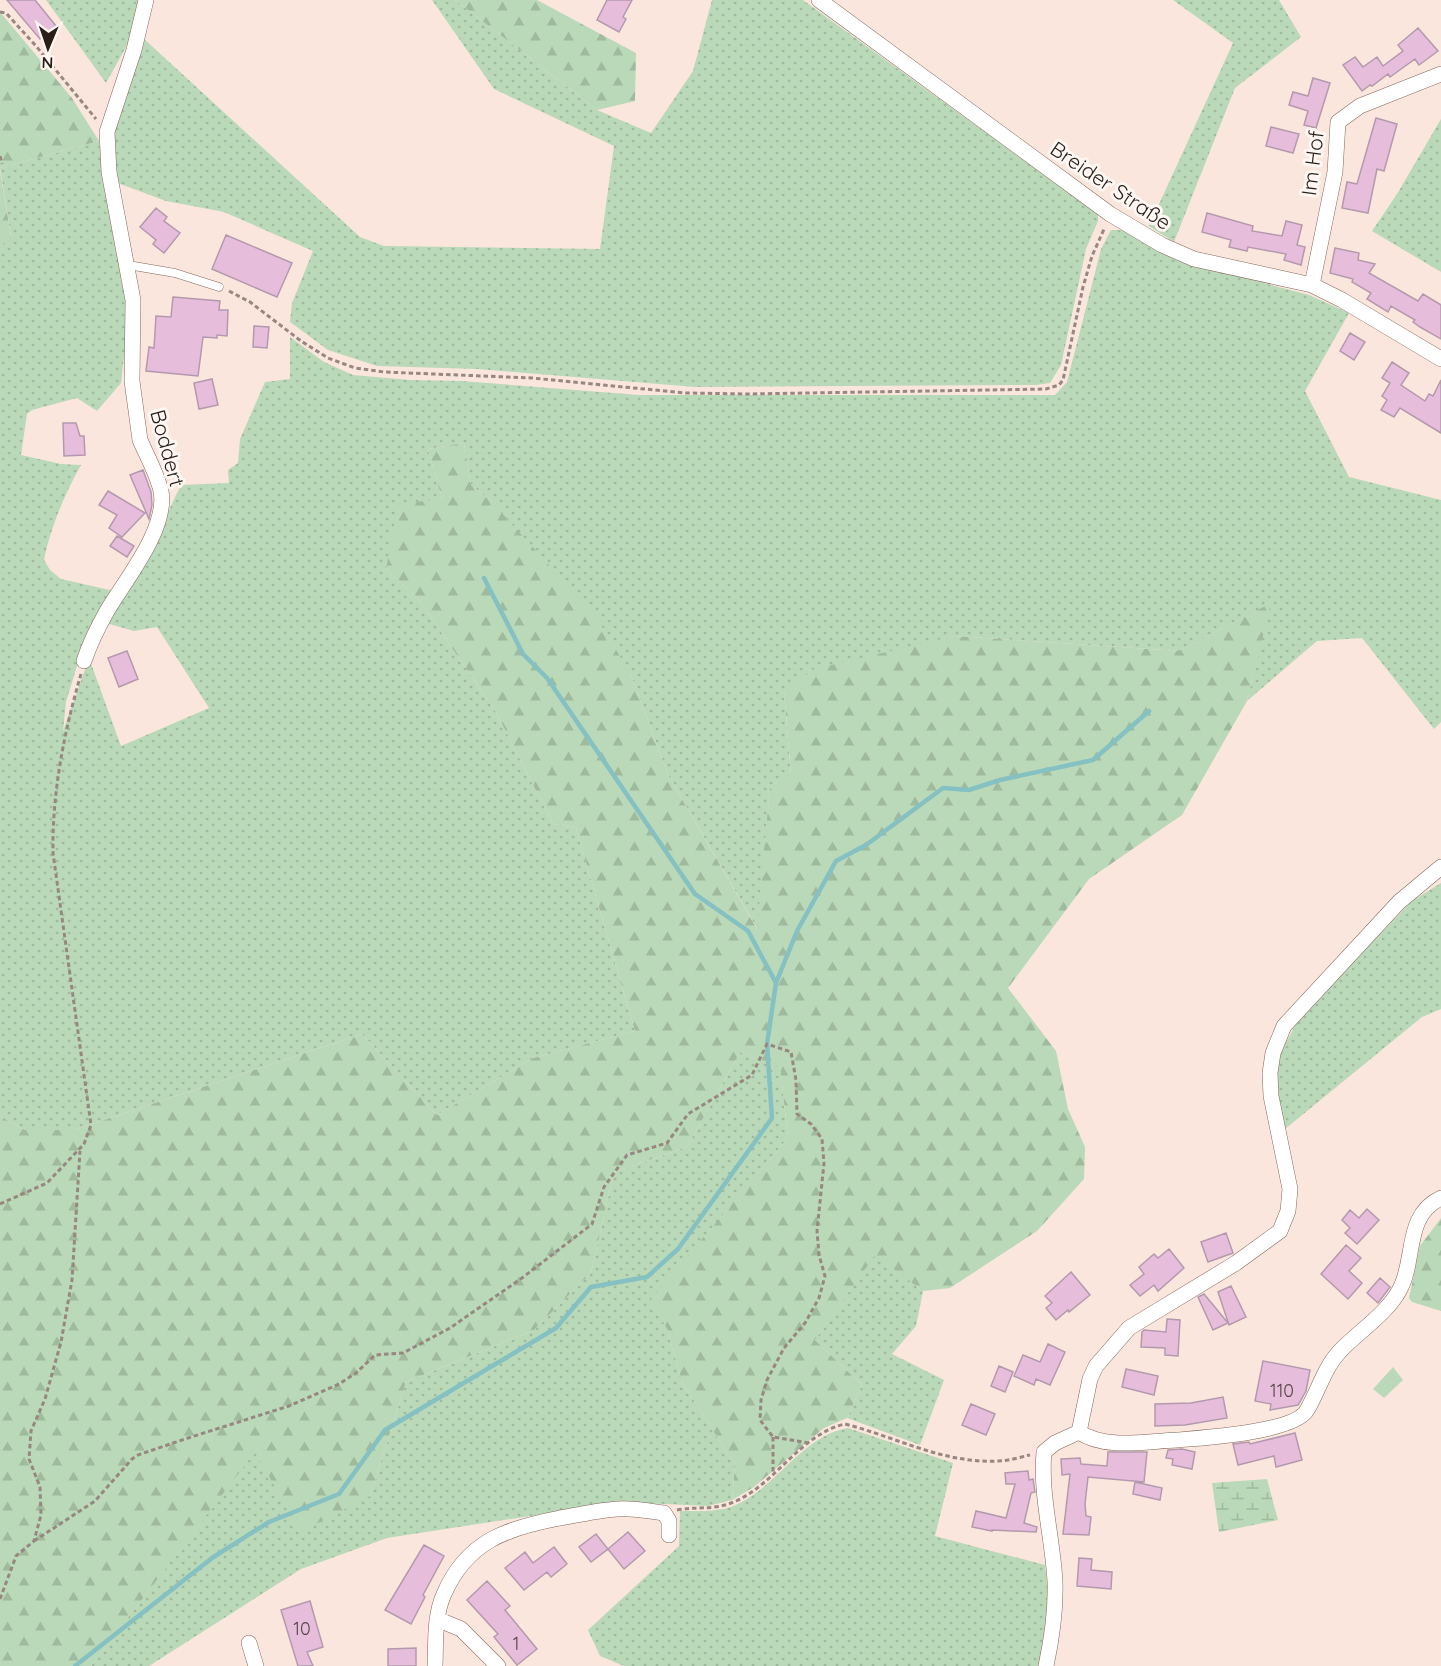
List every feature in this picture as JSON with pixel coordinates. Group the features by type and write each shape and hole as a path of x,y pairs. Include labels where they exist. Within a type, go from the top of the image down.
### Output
{"street":[{"path":"106,132 134,50 146,0"},
{"name":"Breider Straße","path":"819,0 1110,214 1162,245 1194,259 1312,285 1342,300 1441,359"},
{"name":"Im Hof","path":"1312,285 1335,172 1338,122 1360,106 1441,74"},
{"name":"Boddert","path":"84,661 99,625 148,543 158,521 161,507 161,491 138,432 132,381 133,300 109,172 106,132"},
{"path":"1079,1432 1090,1379 1096,1366 1129,1328 1236,1263 1280,1231 1288,1211 1290,1189 1271,1096 1270,1073 1273,1053 1284,1026 1399,902 1441,867"},
{"path":"1046,1666 1053,1629 1055,1582 1042,1474 1044,1452 1055,1443 1079,1432 1097,1440 1119,1443 1187,1439 1246,1432 1299,1419 1306,1412 1331,1361 1377,1317 1401,1289 1406,1275 1414,1230 1428,1206 1441,1198"},
{"path":"435,1666 437,1619 443,1596 464,1561 477,1548 511,1529 620,1509 664,1513 669,1521 669,1535"},
{"path":"437,1619 461,1629 498,1666"},
{"path":"249,1643 256,1666"}],"lane":[{"path":"128,265 175,273 219,286"}],"path":[{"path":"0,12 6,13 36,46 106,132"},
{"path":"0,156 2,164"},
{"path":"219,286 250,302 301,341 328,358 355,368 384,372 532,378 685,393 1046,390 1059,385 1063,380 1092,256 1110,214"},
{"path":"0,1204 47,1183 84,1144 91,1125 58,896 53,842 56,797 72,705 84,661"},
{"path":"0,1599 16,1556 34,1541 95,1501 138,1455 290,1406 339,1384 356,1373 375,1355 403,1353 450,1328 522,1278 591,1224 604,1187 627,1155 667,1143 688,1114 752,1075 767,1044 791,1052 796,1080 797,1114 811,1124 822,1138 824,1163 817,1231 819,1255 825,1276 819,1298 805,1323 784,1348 767,1380 761,1400 760,1420 773,1437 773,1474"},
{"path":"34,1541 41,1515 40,1487 29,1459 31,1431 45,1399 61,1342 72,1280 80,1149"},
{"path":"664,1513 680,1509 708,1509 735,1502 752,1492 810,1443 833,1427 845,1424 944,1456 1001,1461 1044,1452"},
{"path":"773,1437 810,1443"}],"green space":[{"path":"46,0 139,0 131,38 106,83"},
{"path":"432,0 455,0 597,110 651,133 693,71 712,0 803,0 1098,214 1098,221 1086,249 1061,365 1050,383 1036,385 695,387 478,369 377,366 328,350 290,322 292,303 313,251 224,212 166,201 115,182 111,136 143,38 360,237 384,246 600,249 614,146 494,89"},
{"path":"455,0 537,0 636,53 635,101 597,110"},
{"path":"1173,0 1279,0 1301,37 1235,88 1174,242 1149,226 1233,43"},
{"path":"0,12 72,98 99,141 0,168"},
{"path":"1441,119 1441,272 1372,231 1397,194"},
{"path":"99,141 103,178 121,267 128,321 121,383 97,411 77,398 32,410 27,414 21,455 61,464 81,465 59,511 44,560 50,570 61,579 114,591 84,643 66,702 63,731 89,658 121,746 209,708 157,627 134,631 106,623 181,485 229,483 228,470 238,463 240,439 265,382 290,379 290,337 324,362 353,375 410,380 462,381 639,395 1055,395 1067,382 1101,249 1111,230 1125,230 1177,260 1309,295 1349,313 1305,391 1349,477 1441,500 1441,722 1434,729 1362,638 1317,641 1247,701 1270,604 1179,651 955,636 784,692 791,775 770,786 758,930 668,775 631,675 491,501 471,485 464,443 428,449 442,499 386,569 419,600 496,712 553,824 576,828 635,1031 533,1058 437,1115 362,1034 74,1130 25,1130 0,1116 0,246 11,236 0,168"},
{"path":"0,171 11,236 0,246"},
{"path":"464,443 471,485 491,501 597,618 631,675 668,775 757,929 770,786 791,774 784,692 814,669 955,636 1179,651 1271,603 1247,701 1182,815 1089,879 1008,988 1056,1051 1068,1109 1085,1147 1084,1179 1037,1231 950,1288 923,1291 875,1255 815,1340 862,1385 847,1418 824,1428 754,1487 732,1500 735,1465 682,1382 667,1329 651,1299 788,1138 780,1067 740,1052 687,1147 614,1172 591,1273 534,1330 406,1382 370,1496 301,1532 255,1452 91,1666 0,1666 0,1116 25,1130 74,1130 362,1034 437,1115 533,1058 635,1031 576,828 553,824 496,712 419,600 386,569 398,504 442,499 428,449"},
{"path":"1441,883 1441,1009 1422,1017 1285,1129 1276,1087 1280,1053 1299,1019 1412,901"},
{"path":"740,1052 780,1066 788,1138 652,1299 667,1329 682,1382 735,1465 732,1500 708,1506 621,1502 387,1538 301,1569 149,1666 91,1666 255,1451 370,1496 406,1382 534,1330 591,1273 614,1172 687,1147"},
{"path":"1441,1218 1441,1311 1412,1302 1409,1298 1420,1246"},
{"path":"875,1254 923,1291 916,1326 892,1354 944,1380 920,1445 847,1418 862,1385 815,1340"},
{"path":"1393,1367 1403,1380 1384,1398 1373,1389"},
{"path":"848,1428 953,1463 935,1536 1045,1565 1046,1616 1039,1666 624,1666 600,1656 588,1630 679,1546 680,1511 706,1511 731,1507 761,1489 816,1441"},
{"path":"1267,1479 1278,1520 1219,1532 1212,1483"}],"building":[{"path":"7,0 35,0 56,26 40,39"},
{"path":"607,0 632,0 623,17 626,19 619,32 597,20"},
{"path":"1418,28 1438,51 1419,65 1415,59 1390,77 1388,74 1362,91 1343,65 1355,57 1363,67 1377,57 1383,66 1403,51 1398,45"},
{"path":"1313,78 1330,83 1316,128 1304,125 1308,111 1289,105 1293,92 1308,96"},
{"path":"1376,118 1397,124 1384,171 1377,169 1368,213 1342,208 1347,182 1357,184"},
{"path":"1271,127 1299,134 1293,153 1266,146"},
{"path":"156,208 167,217 164,221 180,233 164,253 153,244 156,240 140,227"},
{"path":"1207,213 1253,226 1252,231 1282,236 1286,221 1302,225 1297,245 1305,247 1301,265 1284,260 1286,254 1248,247 1247,251 1229,247 1231,240 1202,232"},
{"path":"226,235 292,263 277,297 212,269"},
{"path":"1335,248 1359,253 1358,260 1375,264 1369,273 1418,301 1423,294 1441,305 1441,339 1391,306 1388,312 1367,299 1371,293 1352,282 1353,279 1330,273"},
{"path":"173,297 220,301 219,310 228,310 227,336 203,337 198,376 146,371 149,347 154,348 156,316 171,317"},
{"path":"254,326 269,327 267,348 253,347"},
{"path":"1350,333 1365,342 1354,360 1340,351"},
{"path":"1392,362 1409,373 1401,385 1425,401 1429,394 1433,396 1441,380 1441,433 1400,408 1394,417 1381,410 1387,400 1382,396 1390,383 1382,378"},
{"path":"212,379 218,405 199,409 194,383"},
{"path":"63,423 76,423 80,436 84,436 85,455 64,456"},
{"path":"143,470 151,492 152,505 149,519 130,475"},
{"path":"108,491 145,513 122,537 109,528 117,515 99,505"},
{"path":"117,536 134,546 127,557 110,546"},
{"path":"127,651 138,679 119,687 108,658"},
{"path":"1367,1209 1379,1220 1357,1244 1345,1233 1350,1228 1342,1220 1350,1210 1359,1218"},
{"path":"1226,1233 1233,1253 1208,1262 1201,1242"},
{"path":"1346,1245 1361,1258 1349,1271 1362,1283 1348,1299 1321,1274"},
{"path":"1169,1249 1184,1268 1158,1291 1154,1285 1140,1296 1130,1285 1144,1274 1139,1267 1154,1254 1158,1258"},
{"path":"1071,1272 1090,1295 1056,1320 1046,1308 1052,1303 1045,1296"},
{"path":"1380,1278 1390,1287 1378,1303 1367,1293"},
{"path":"1231,1286 1246,1317 1229,1325 1218,1292"},
{"path":"1204,1294 1228,1323 1213,1330 1198,1297"},
{"path":"1167,1319 1180,1320 1178,1356 1165,1355 1165,1348 1141,1347 1142,1332 1144,1330 1166,1332"},
{"path":"1048,1344 1065,1352 1050,1385 1036,1379 1034,1385 1014,1376 1023,1355 1040,1362"},
{"path":"1263,1361 1310,1370 1306,1391 1298,1405 1270,1410 1271,1404 1255,1401"},
{"path":"999,1366 1013,1372 1005,1392 991,1386"},
{"path":"1126,1369 1158,1376 1154,1395 1122,1387"},
{"path":"1223,1397 1227,1418 1185,1425 1155,1426 1155,1404 1191,1403"},
{"path":"971,1404 995,1414 986,1435 962,1425"},
{"path":"1295,1433 1302,1460 1276,1467 1274,1456 1238,1465 1233,1444 1249,1442 1250,1444"},
{"path":"1182,1449 1195,1452 1192,1469 1172,1465 1173,1459 1166,1458 1168,1450"},
{"path":"1108,1452 1147,1452 1144,1482 1088,1477 1085,1504 1086,1516 1091,1517 1089,1535 1063,1534 1070,1474 1062,1475 1061,1459 1080,1458 1081,1464 1107,1466"},
{"path":"1028,1471 1029,1480 1033,1479 1035,1492 1031,1493 1024,1523 1037,1527 1036,1532 992,1531 972,1527 976,1511 1006,1518 1015,1484 1006,1484 1005,1473"},
{"path":"1135,1482 1162,1488 1160,1500 1133,1494"},
{"path":"628,1532 645,1551 624,1569 608,1549"},
{"path":"596,1534 608,1549 591,1562 579,1547"},
{"path":"424,1545 444,1556 423,1595 425,1597 411,1624 385,1610"},
{"path":"554,1547 567,1564 551,1577 547,1572 524,1590 505,1568 525,1552 533,1563"},
{"path":"1079,1558 1092,1559 1091,1570 1112,1572 1111,1589 1077,1586"},
{"path":"487,1581 510,1606 505,1610 537,1649 517,1665 494,1637 498,1634 467,1600"},
{"path":"310,1601 323,1647 307,1652 313,1666 298,1666 281,1610"},
{"path":"416,1648 416,1666 388,1666 388,1649"}],"waterway":[{"path":"75,1666 212,1558 269,1522 339,1494 385,1430 556,1328 591,1287 647,1277 678,1249 772,1118 767,1044 776,983 748,931 695,894 547,678 523,654 484,578"},
{"path":"776,983 797,931 836,861 866,845 943,788 969,790 1000,780 1093,760 1149,711"}]}
